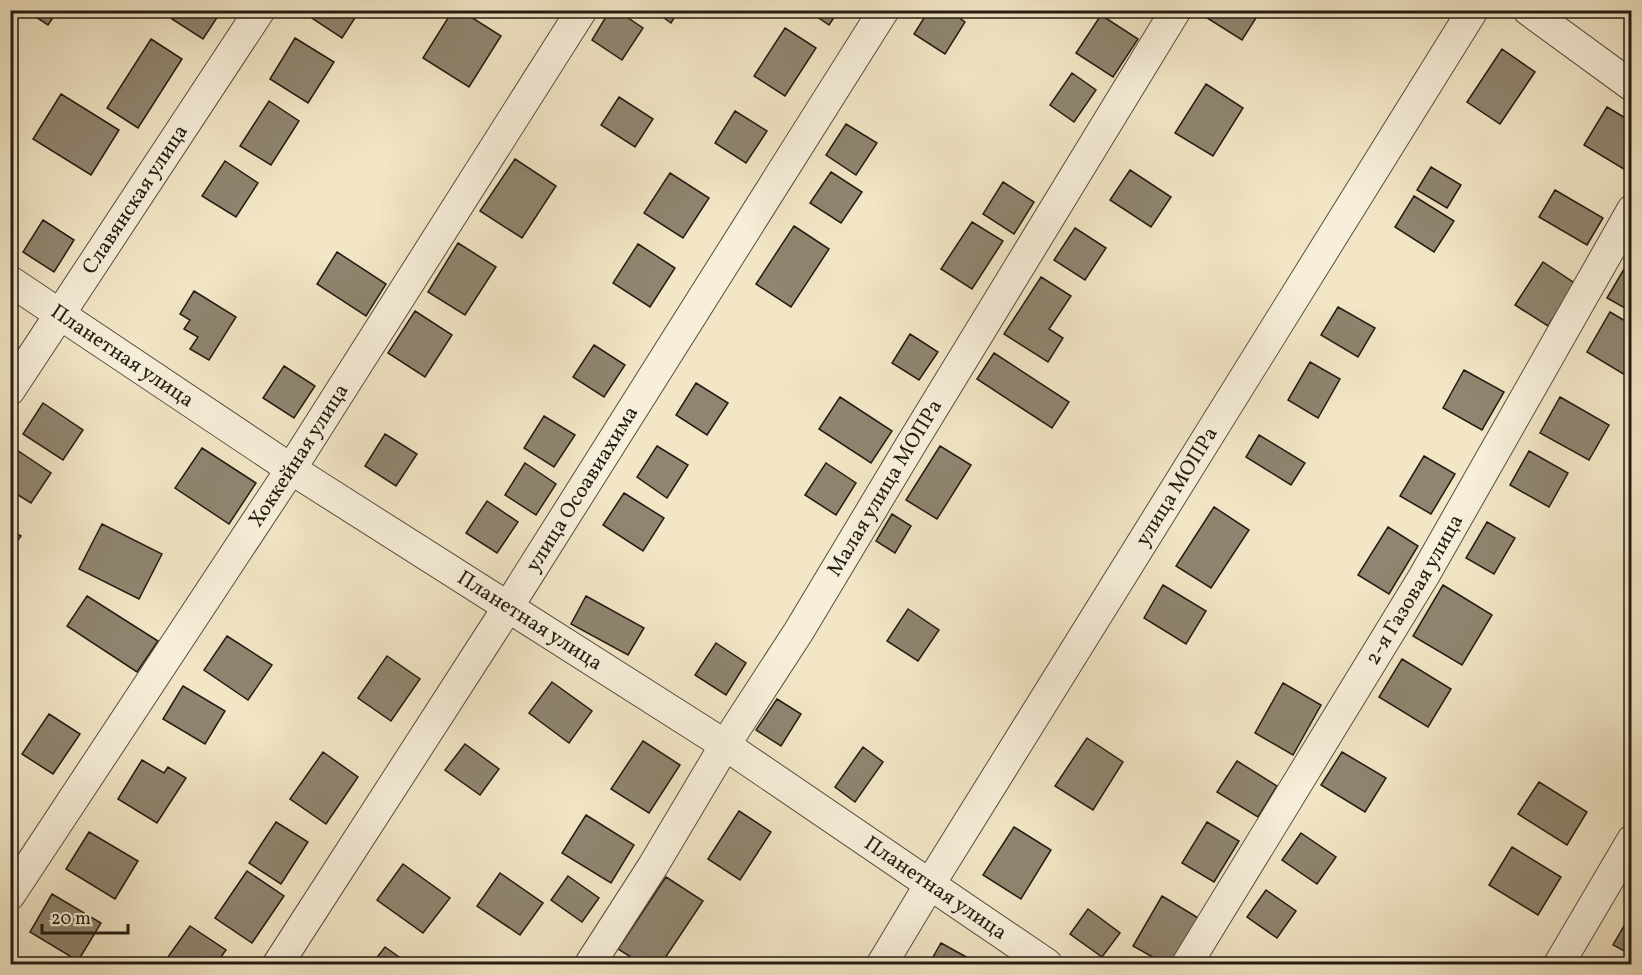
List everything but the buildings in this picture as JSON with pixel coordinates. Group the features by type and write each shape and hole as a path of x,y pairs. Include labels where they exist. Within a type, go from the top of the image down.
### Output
{"street":[{"name":"Славянская улица","path":"10,390 260,10"},
{"name":"Хоккейная улица","path":"10,895 291,469 582,10"},
{"name":"улица Осоавиахима","path":"278,964 508,607 884,10"},
{"name":"Малая улица МОПРа","path":"590,964 653,866 725,745 800,631 1176,10"},
{"name":"улица МОПРа","path":"882,964 1473,10"},
{"path":"1528,10 1632,86"},
{"name":"2-я Газовая улица","path":"1187,964 1424,576 1632,210"},
{"name":"Планетная улица","path":"10,281 291,469 725,745 1047,964"},
{"path":"1559,964 1632,840"}]}
